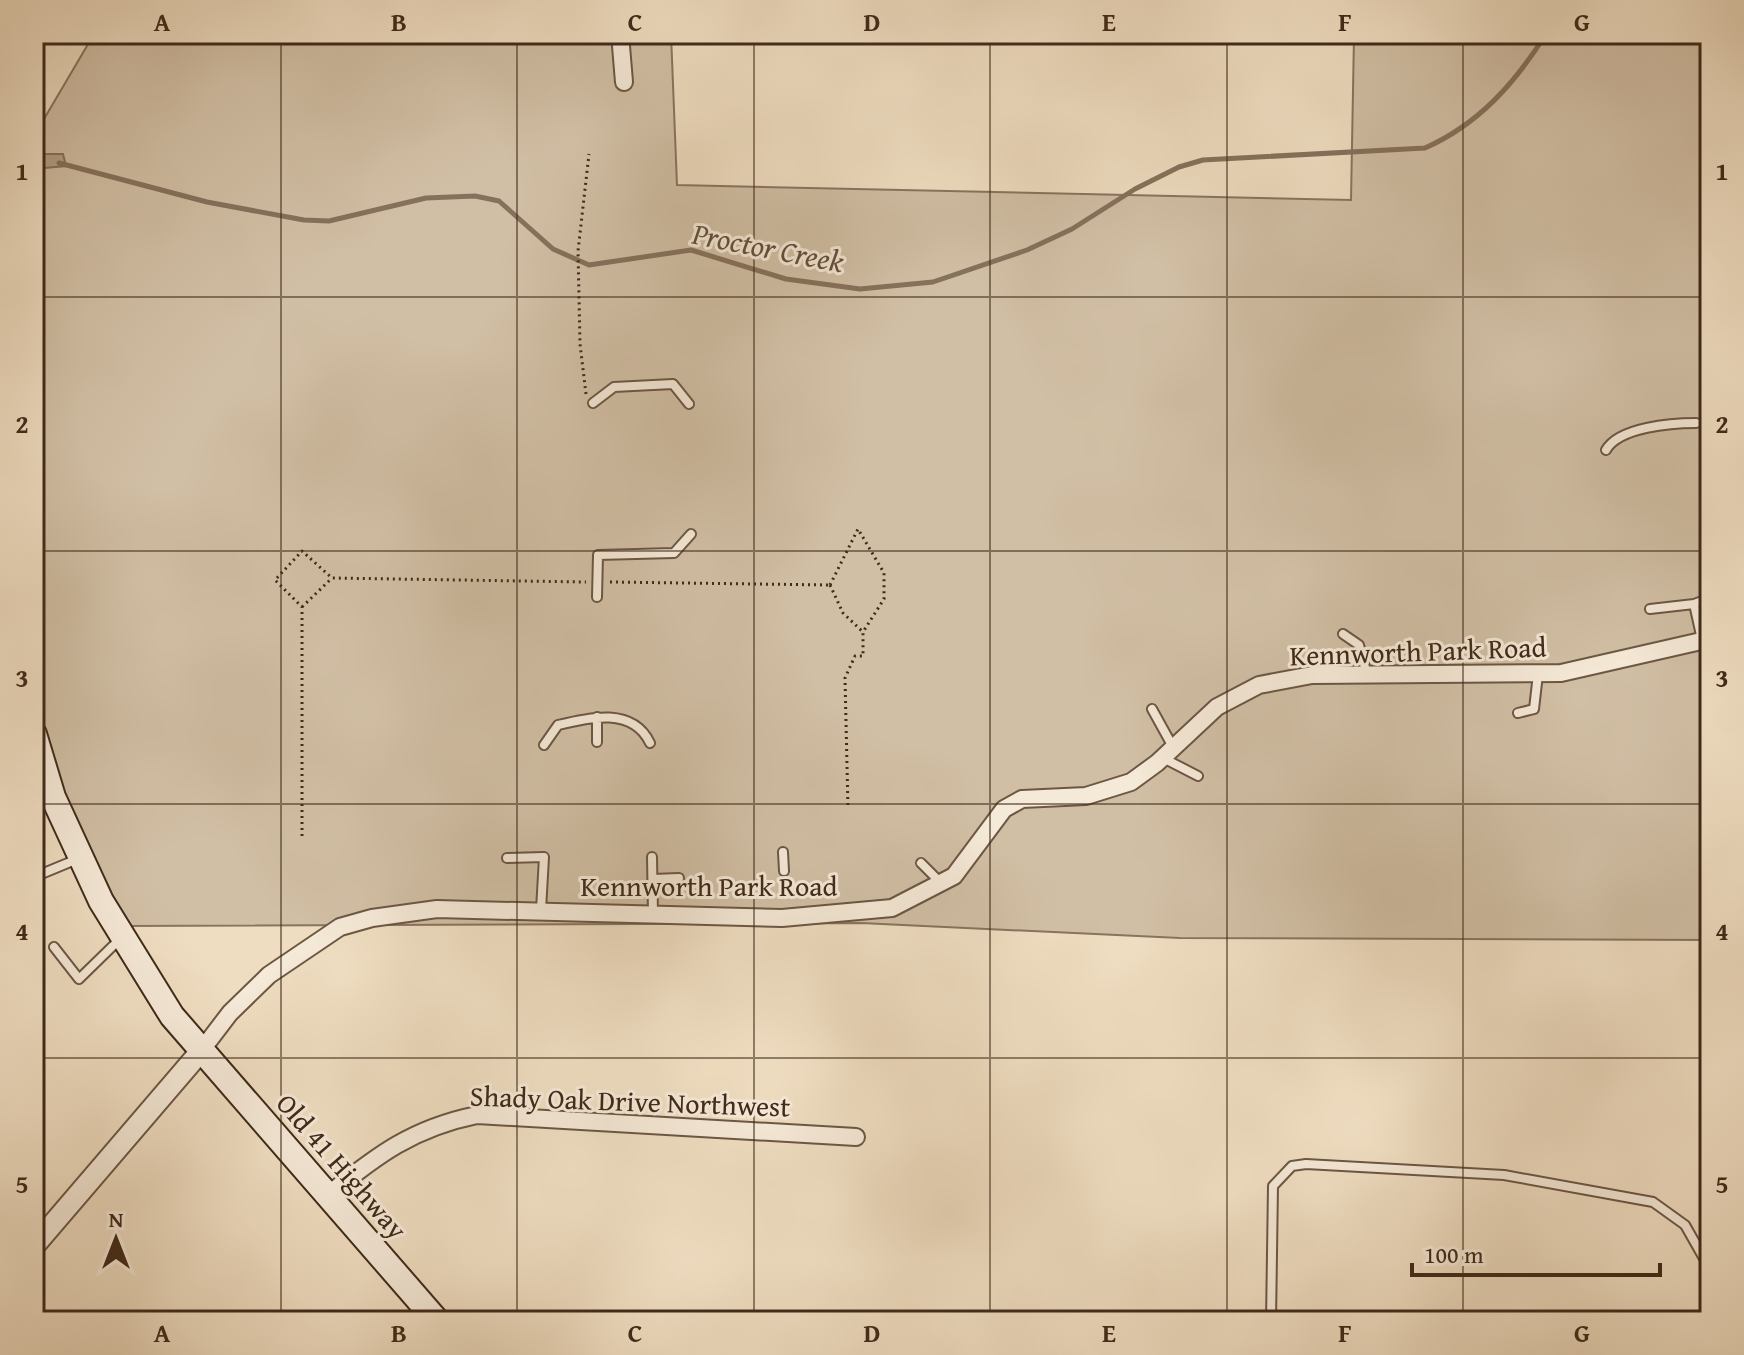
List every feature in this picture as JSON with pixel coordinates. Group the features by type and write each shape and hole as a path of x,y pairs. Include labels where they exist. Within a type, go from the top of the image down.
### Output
{"main road":[{"name":"Old 41 Highway","path":"36,746 53,797 80,858 122,937 172,1016 437,1321"}],"street":[{"path":"620,34 624,82"},
{"name":"Kennworth Park Road","path":"201,1051 230,1013 269,975 340,927 404,911 541,910 782,918 892,908 943,885 965,863 1004,809 1022,799 1101,794 1131,782 1217,707 1259,685 1312,675 1538,674 1590,668 1706,640"},
{"path":"34,1246 201,1051"},
{"name":"Shady Oak Drive Northwest","path":"328,1195 385,1149 438,1123 477,1115 856,1137"}],"lane":[{"path":"590,401 614,387 673,384 689,404"},
{"path":"1606,450 1625,435 1673,423 1696,423"},
{"path":"597,597 598,555 674,553 691,534"},
{"path":"1650,609 1694,604 1710,598"},
{"path":"1694,604 1706,640"},
{"path":"1343,634 1359,645 1367,675"},
{"path":"1518,713 1534,709 1538,674"},
{"path":"1152,709 1168,752 1198,776"},
{"path":"597,717 597,742"},
{"path":"544,745 558,725 597,717 617,717 644,729 650,743"},
{"path":"783,852 784,871"},
{"path":"507,858 544,857 541,910"},
{"path":"652,857 653,914"},
{"path":"34,877 80,858"},
{"path":"921,863 943,885"},
{"path":"653,879 679,878"},
{"path":"54,947 79,979 122,937"},
{"path":"1271,1321 1273,1186 1292,1166 1306,1164 1504,1175 1653,1202 1685,1225 1710,1269"}],"path":[{"path":"589,154 578,251 578,299 590,401"},
{"path":"830,585 858,529 884,573 884,599 863,632 863,656 855,656 845,678 848,809"},
{"path":"302,836 302,607 275,580 302,551 332,578 830,585"},
{"path":"302,607 332,578"},
{"path":"830,585 843,613 863,632"}],"shaded area":[{"path":"94,34 671,34 677,185 1351,200 1354,36 1710,34 1710,940 1180,938 861,923 126,926 49,796 34,731 34,136"},
{"path":"34,154 63,154 66,166 34,169"}],"waterway":[{"name":"Proctor Creek","path":"59,163 207,202 304,220 329,221 426,198 475,196 499,201 553,249 589,265 691,250 786,279 860,289 933,282 1027,250 1072,229 1135,189 1179,167 1203,160 1425,148 1462,127 1494,100 1522,69 1546,34"}]}
